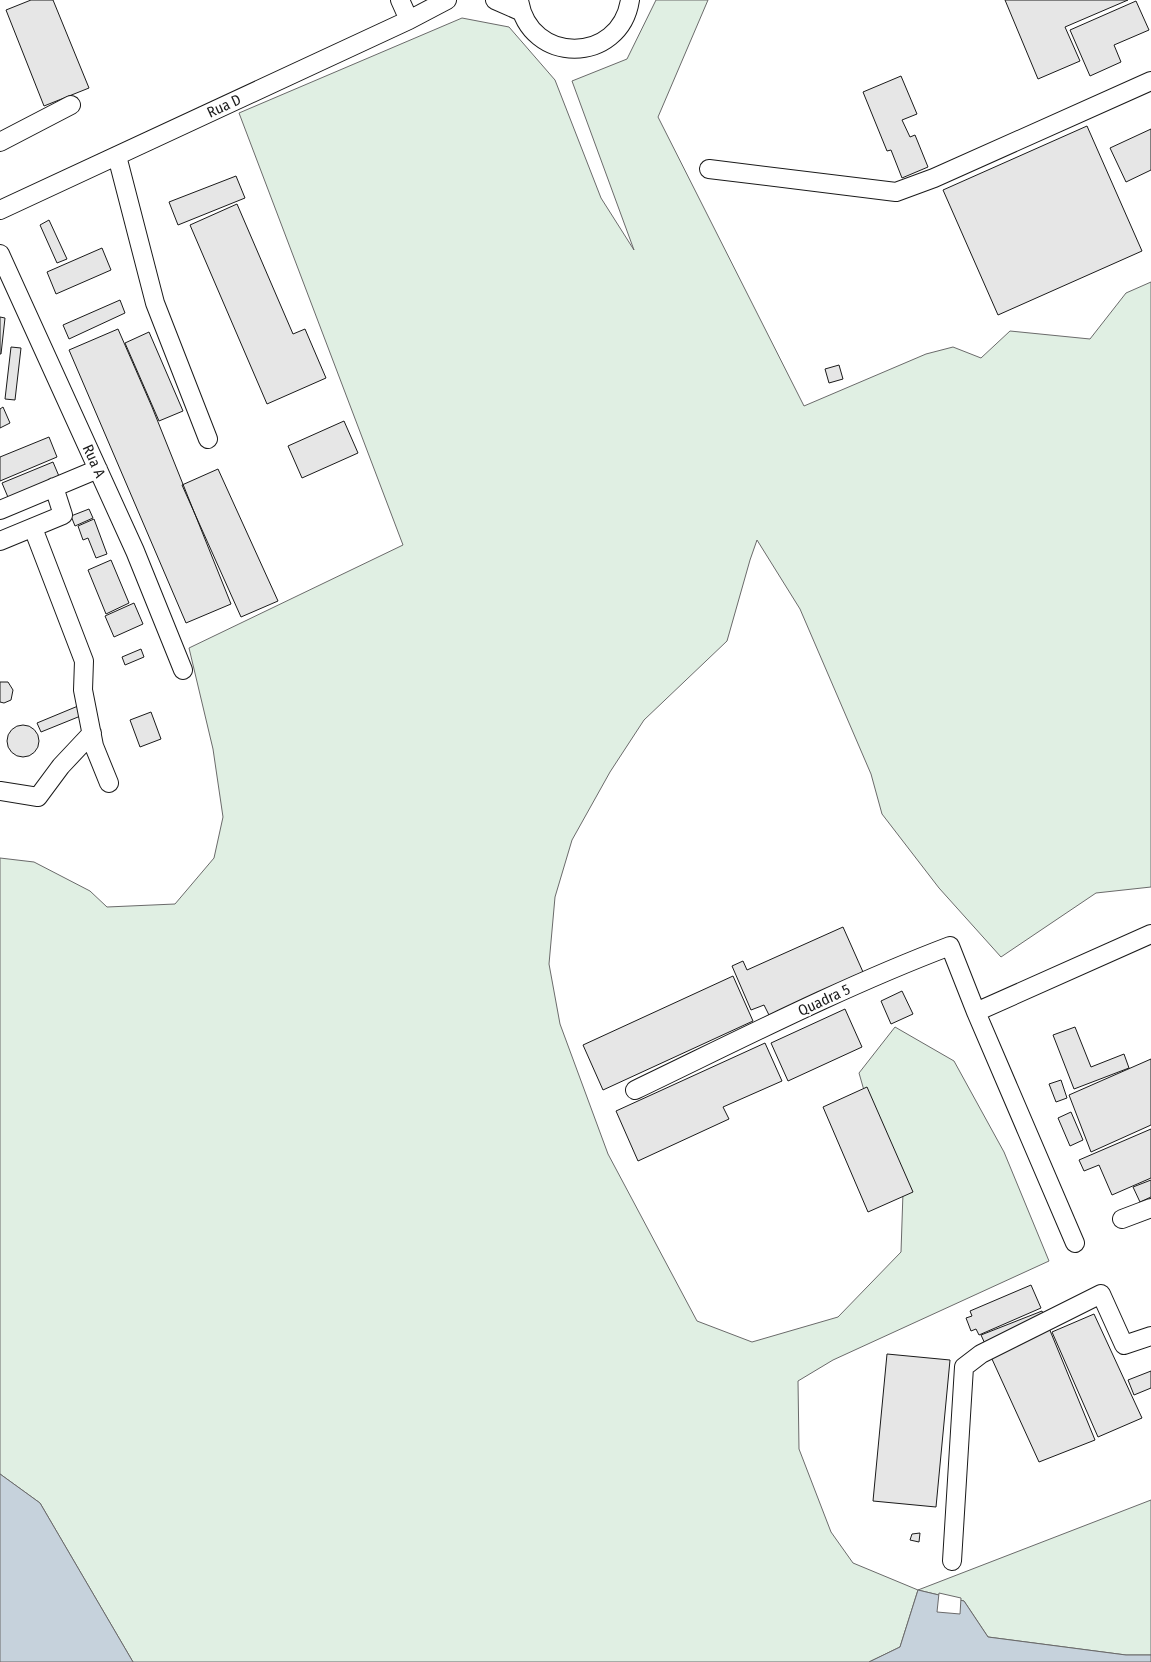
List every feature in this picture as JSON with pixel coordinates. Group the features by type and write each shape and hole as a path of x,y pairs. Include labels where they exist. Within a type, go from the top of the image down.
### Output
{"street":[{"path":"400,0 409,20"},
{"name":"Rua D","path":"0,210 409,20 447,0"},
{"path":"495,0 520,6 531,29 546,42 565,49 585,48 604,41 619,28 628,11 630,0"},
{"path":"710,169 896,192 934,178 1151,81"},
{"path":"0,142 71,105"},
{"path":"117,156 155,303 208,439"},
{"name":"Rua A","path":"0,254 135,551 182,670"},
{"path":"0,510 98,469"},
{"path":"0,542 63,515 54,487"},
{"path":"33,528 84,661 83,690 94,746 109,783"},
{"path":"0,791 38,797 61,766 92,733"},
{"path":"976,1012 1151,934"},
{"name":"Quadra 5","path":"635,1090 900,965 950,946 976,1012 1075,1243"},
{"path":"1122,1219 1151,1208"},
{"path":"952,1561 964,1367 981,1354 1100,1294 1124,1345 1151,1336"}],"green space":[{"path":"656,0 708,0 658,117 804,406 926,354 953,347 981,358 1010,331 1090,339 1126,293 1151,282 1151,887 1096,893 1001,957 939,888 882,814 871,774 800,609 757,540 727,641 644,720 610,772 572,840 555,897 549,964 560,1024 608,1154 697,1321 752,1342 838,1317 901,1252 903,1192 880,1146 859,1073 895,1027 954,1061 1004,1152 1049,1261 833,1360 798,1381 799,1449 831,1532 853,1563 918,1590 900,1647 869,1662 133,1662 40,1503 0,1474 0,858 34,862 90,891 107,907 175,904 214,858 223,817 213,749 189,648 403,545 239,113 462,18 509,27 555,80 601,198 634,250 572,81 627,59"},
{"path":"1151,1500 1151,1655 1126,1655 988,1637 964,1601 918,1590"}],"shaded area":[{"path":"0,1474 40,1503 133,1662 0,1662"},
{"path":"918,1590 964,1601 988,1637 1126,1655 1151,1655 1151,1662 869,1662 900,1647"}],"pier":[{"path":"939,1593 961,1598 960,1614 937,1612"}],"building":[{"path":"31,0 53,0 89,88 44,106 6,10"},
{"path":"1005,0 1128,0 1065,27 1080,61 1038,79"},
{"path":"1136,1 1149,30 1114,45 1121,62 1090,76 1070,30"},
{"path":"901,76 917,114 902,120 910,137 915,135 928,167 902,178 891,150 887,151 863,92"},
{"path":"1087,126 1142,251 998,315 943,190"},
{"path":"1151,129 1151,170 1126,182 1110,148"},
{"path":"236,176 245,198 178,225 169,202"},
{"path":"237,204 293,334 305,329 326,378 267,404 190,225"},
{"path":"49,220 67,259 57,263 40,225"},
{"path":"102,248 111,270 56,294 47,272"},
{"path":"120,300 125,313 69,339 63,325"},
{"path":"0,317 5,318 1,354 0,354"},
{"path":"118,329 152,407 231,604 186,623 69,350"},
{"path":"149,332 183,411 159,421 125,343"},
{"path":"11,347 21,348 15,400 5,399"},
{"path":"839,365 843,379 829,383 825,369"},
{"path":"3,407 10,423 0,428 0,409"},
{"path":"344,421 358,453 302,478 288,446"},
{"path":"49,437 57,457 0,481 0,457"},
{"path":"53,462 61,481 10,502 2,483"},
{"path":"218,469 278,601 241,617 182,485"},
{"path":"89,509 93,518 75,526 71,516"},
{"path":"94,519 107,554 96,558 88,538 83,540 78,526"},
{"path":"111,560 129,603 106,614 88,570"},
{"path":"134,603 143,624 114,637 105,616"},
{"path":"141,649 144,657 125,665 122,657"},
{"path":"0,682 8,682 13,690 11,700 4,703 0,702"},
{"path":"78,706 83,715 41,732 37,723"},
{"path":"151,712 161,739 140,747 130,720"},
{"path":"23,725 35,729 39,741 35,753 23,757 11,753 7,741 11,729"},
{"path":"843,927 863,972 769,1015 764,1005 751,1010 732,966 743,961 747,970"},
{"path":"733,976 753,1021 603,1090 583,1045"},
{"path":"902,991 913,1014 891,1024 881,1001"},
{"path":"845,1009 862,1047 788,1081 771,1043"},
{"path":"1075,1027 1091,1067 1124,1054 1129,1068 1074,1089 1053,1035"},
{"path":"765,1043 782,1081 723,1107 729,1119 638,1161 616,1111"},
{"path":"1151,1059 1151,1125 1091,1152 1069,1095"},
{"path":"1061,1080 1067,1098 1056,1102 1049,1084"},
{"path":"867,1087 913,1192 868,1212 823,1107"},
{"path":"1071,1112 1083,1140 1070,1146 1058,1118"},
{"path":"1151,1129 1151,1178 1112,1195 1099,1165 1084,1171 1079,1160"},
{"path":"1151,1180 1151,1197 1140,1202 1133,1187"},
{"path":"1031,1285 1041,1308 979,1335 976,1329 971,1331 966,1318 972,1316 970,1311"},
{"path":"1042,1311 1095,1440 1039,1462 981,1335"},
{"path":"1094,1314 1142,1418 1098,1437 1052,1332"},
{"path":"887,1354 950,1360 936,1507 873,1501"},
{"path":"1151,1371 1151,1388 1134,1395 1128,1380"},
{"path":"920,1533 919,1542 910,1540 912,1534"}]}
